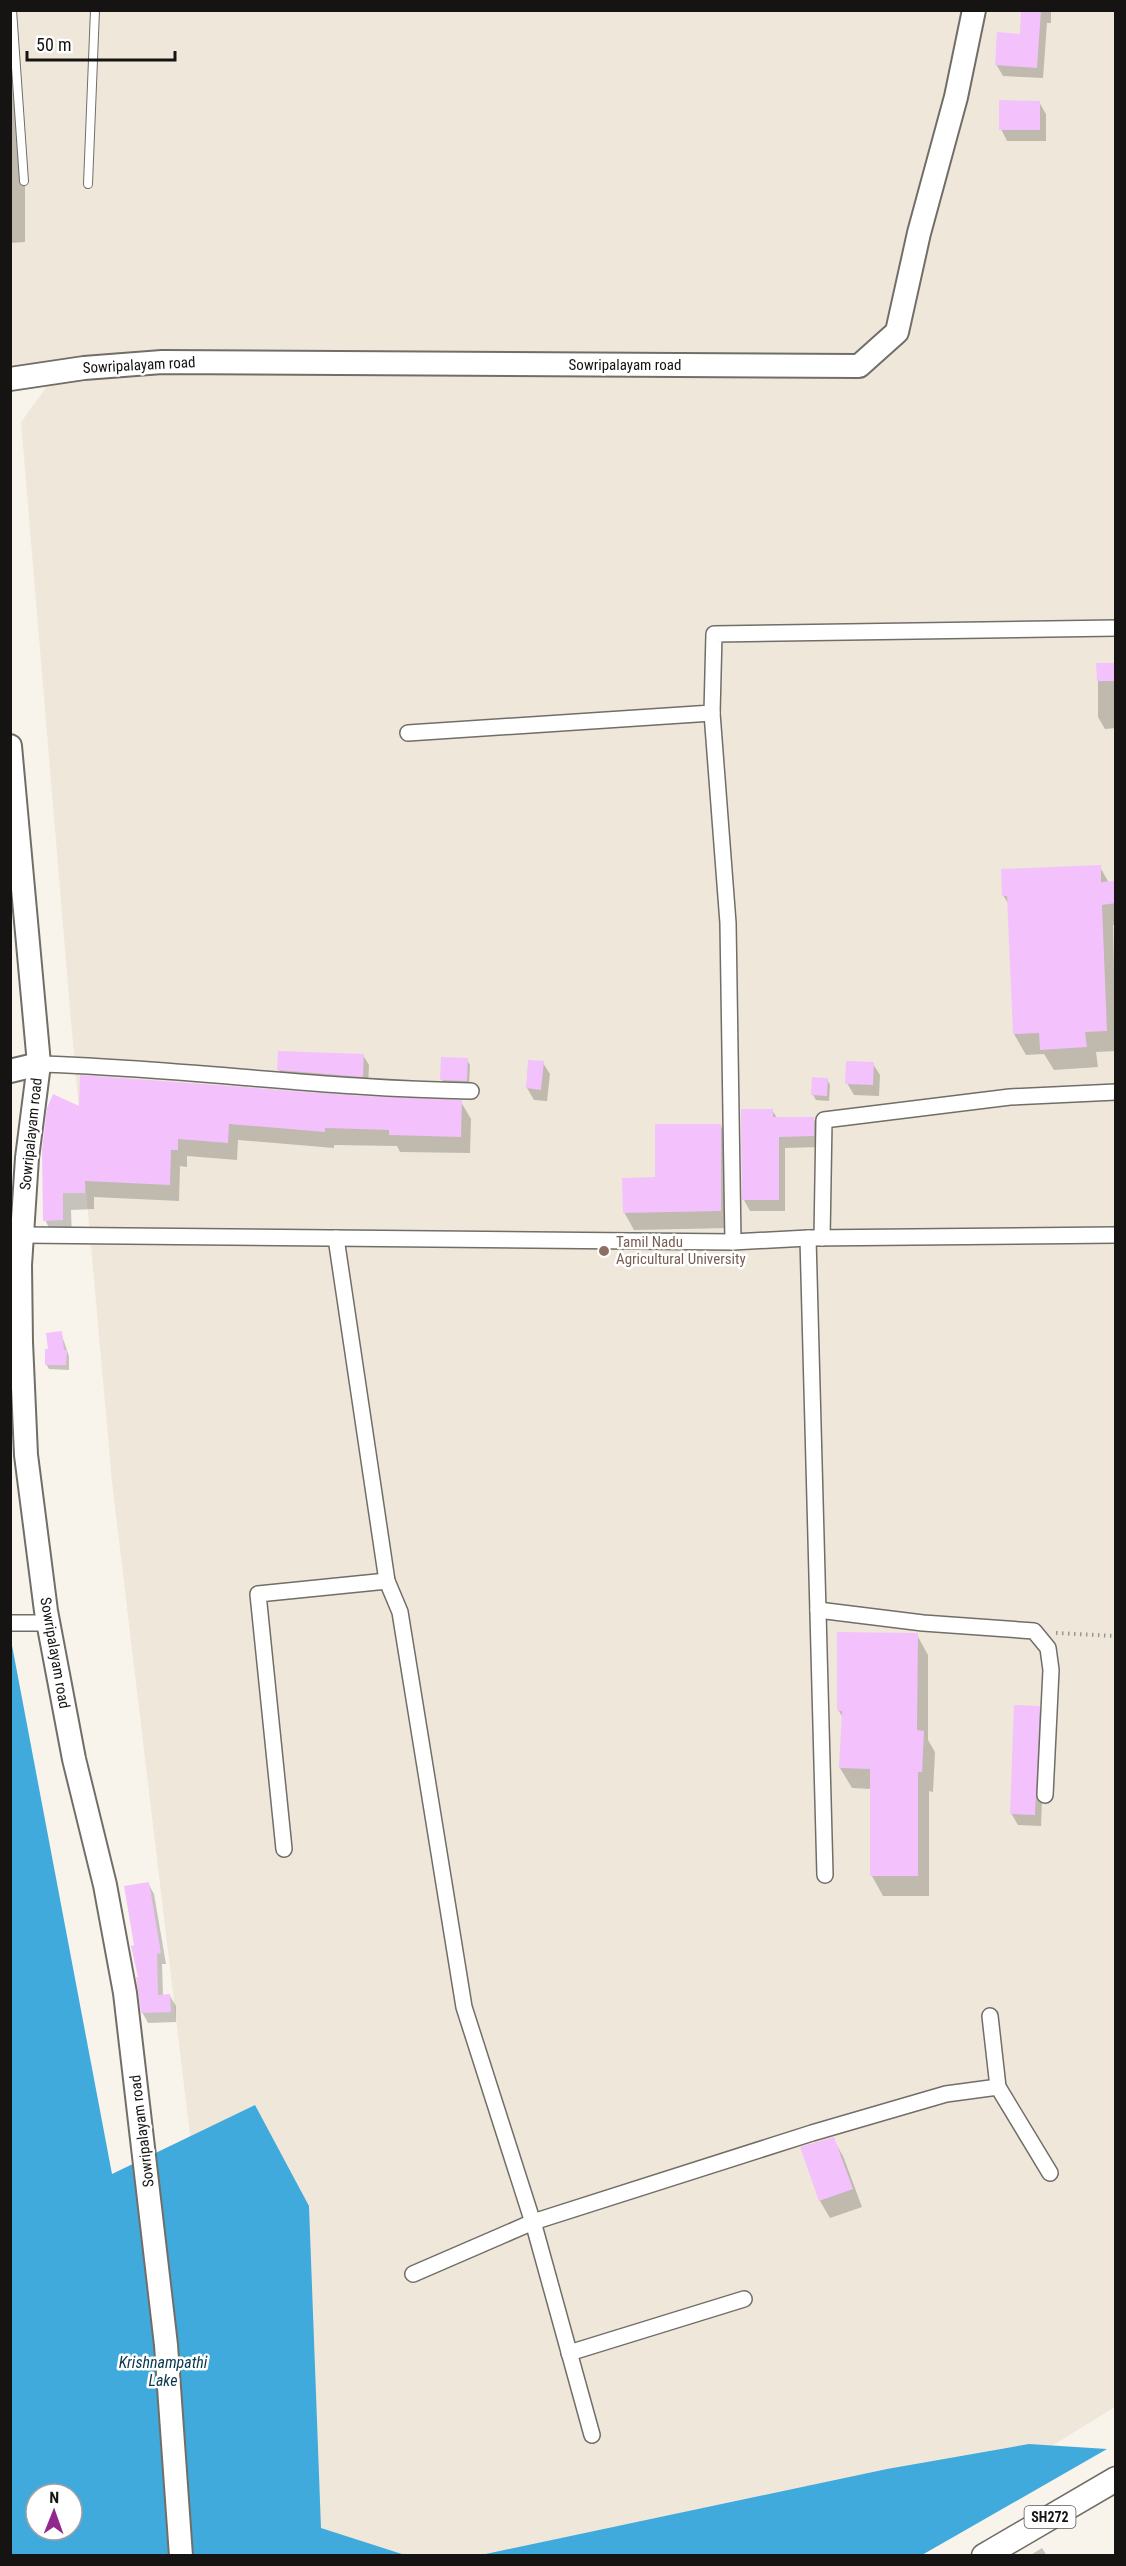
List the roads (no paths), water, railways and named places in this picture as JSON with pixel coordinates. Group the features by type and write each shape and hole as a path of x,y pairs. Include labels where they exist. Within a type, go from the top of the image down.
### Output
{"main road":[{"name":"SH272","path":"984,2556 1116,2479"}],"street":[{"name":"Sowripalayam road","path":"10,378 84,368 162,362 859,366 897,332 919,233 956,97 974,10"},
{"path":"733,1242 728,923 712,713 714,634 1116,628"},
{"path":"408,734 712,713"},
{"name":"Sowripalayam road","path":"10,746 14,819 39,1064 27,1158 22,1235 21,1342 26,1455 49,1623 74,1759 105,1885 125,1993 166,2345 181,2556"},
{"path":"10,1071 39,1064 94,1065 416,1090 471,1091"},
{"path":"825,1875 818,1610 815,1238 824,1120 1010,1097 1116,1092"},
{"path":"22,1235 733,1242 815,1238 1116,1235"},
{"path":"336,1238 387,1581 400,1612 464,2007 533,2222 592,2435"},
{"path":"284,1849 258,1594 387,1581"},
{"path":"818,1610 923,1623 1034,1631 1048,1648 1051,1670 1045,1795"},
{"path":"10,1623 49,1623"},
{"path":"990,2016 998,2087 1050,2173"},
{"path":"413,2274 533,2222 812,2133 946,2094 998,2087"},
{"path":"569,2353 744,2299"}],"lane":[{"path":"12,10 15,113 24,181"},
{"path":"88,184 95,10"}],"water":[{"name":"Krishnampathi Lake","path":"11,1640 112,2174 255,2105 309,2206 321,2528 405,2555 11,2556"},
{"path":"1029,2444 1107,2449 922,2555 481,2555 887,2469"}],"place":[{"name":"Tamil Nadu Agricultural University","path":"604,1251"}]}
